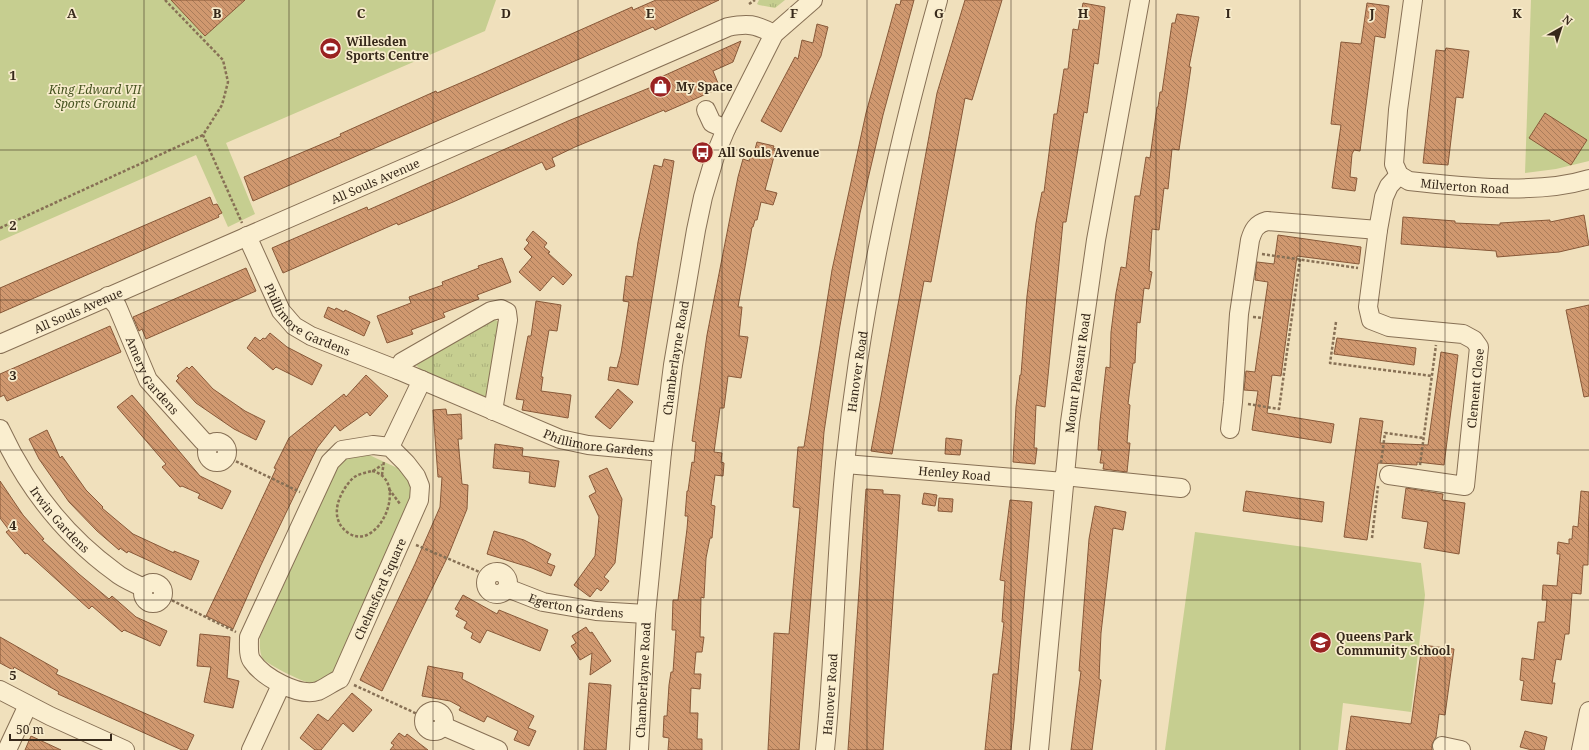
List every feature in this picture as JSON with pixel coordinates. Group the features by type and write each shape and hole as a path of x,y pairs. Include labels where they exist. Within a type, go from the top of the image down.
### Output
{"street":[{"name":"Chamberlayne Road","path":"639,750 646,614 662,452 673,365 696,230 716,153 774,34 813,0"},
{"name":"Hanover Road","path":"825,750 845,464 866,311 886,205 915,82 938,0"},
{"name":"Mount Pleasant Road","path":"1039,750 1070,422 1096,240 1140,0"},
{"path":"1399,175 1394,164 1398,110 1413,0"},
{"name":"All Souls Avenue","path":"0,344 108,296 244,230 728,26 746,24 759,26 774,34"},
{"path":"706,110 712,123 726,130"},
{"name":"Milverton Road","path":"1399,175 1409,181 1478,187 1531,188 1577,183 1589,179"},
{"name":"Clement Close","path":"1386,468 1466,486 1480,347 1474,340 1463,334 1437,333 1389,327 1371,320 1368,307 1384,197 1389,186 1399,175"},
{"path":"1230,429 1239,314 1248,252 1254,229 1260,223 1267,221 1378,230"},
{"name":"Phillimore Gardens","path":"244,230 280,311 290,323 311,336 398,370 493,411 574,443 662,452"},
{"name":"Amery Gardens","path":"108,296 117,306 148,380 202,441 210,445 216,442 223,443 228,449 227,457"},
{"path":"398,370 402,362 491,311 501,309 507,312 508,320 493,411"},
{"path":"340,679 317,691 299,690 281,685 265,675 251,660 249,637 330,462 342,450 373,445 390,447 422,380"},
{"name":"Irwin Gardens","path":"0,429 33,490 77,542 116,573 144,588 152,582 162,586 163,596"},
{"name":"Chelmsford Square","path":"340,679 419,500 420,486 416,476 390,447"},
{"name":"Henley Road","path":"845,464 1181,488"},
{"name":"Egerton Gardens","path":"489,576 486,583 488,590 492,592 502,593 507,588 543,602 596,611 646,614"},
{"path":"251,750 281,685"},
{"path":"0,690 28,705 125,750"},
{"path":"7,750 28,705"},
{"path":"1581,750 1589,710"},
{"path":"424,717 424,725 430,731 437,731 443,726 498,750"},
{"path":"1442,746 1461,750"}],"path":[{"path":"0,228 203,135 222,105 228,82 223,60 165,0"},
{"path":"749,4 754,0"},
{"path":"203,135 244,230"},
{"path":"1248,252 1361,268"},
{"path":"1233,402 1279,409 1300,259"},
{"path":"1336,322 1330,363 1432,376"},
{"path":"1420,469 1437,333"},
{"path":"227,457 314,497"},
{"path":"389,489 390,504 384,518 373,532 362,536 355,536 342,528 336,519 336,507 343,491 353,478 372,471 382,465 382,474 389,489 401,505"},
{"path":"372,471 382,474"},
{"path":"402,539 489,576"},
{"path":"163,596 249,637"},
{"path":"340,679 424,717"}],"green space":[{"name":"King Edward VII Sports Ground","path":"0,0 496,0 485,31 226,143 255,214 228,227 196,155 0,241"},
{"path":"759,0 785,0 775,8 757,4"},
{"path":"1531,0 1589,0 1589,161 1556,169 1525,173"},
{"path":"494,319 499,322 490,393 486,397 420,369 416,365 418,360"},
{"path":"367,454 404,471 413,482 415,497 333,674 320,682 307,682 286,673 263,659 260,651 260,637 342,458"},
{"name":"Queens Park Community School","path":"1195,532 1421,563 1425,595 1411,712 1343,703 1338,750 1165,750"}],"building":[{"path":"171,0 245,0 205,36"},
{"path":"656,0 719,0 655,30 653,27 253,201 244,177 341,136 340,134 436,91 437,93 479,75 632,7 633,10"},
{"path":"901,0 914,0 883,115 860,213 839,331 824,432 799,750 768,750 774,633 789,634 800,508 793,507 798,447 804,447 832,270 866,113 896,4 900,5"},
{"path":"965,0 1002,0 972,100 965,98 931,282 924,281 892,454 871,451 937,93"},
{"path":"1083,3 1105,7 1098,64 1094,63 1087,113 1084,112 1066,222 1063,222 1045,407 1036,405 1034,448 1037,448 1035,464 1013,462 1016,407 1021,375 1027,296 1036,223 1042,192 1044,192 1054,114 1057,114 1064,69 1068,69 1073,29 1078,30"},
{"path":"1367,3 1389,6 1385,38 1375,36 1360,151 1354,150 1352,154 1350,177 1357,178 1355,191 1332,188 1341,125 1331,124 1341,42 1361,44"},
{"path":"1177,14 1199,17 1189,67 1191,67 1179,150 1172,149 1168,189 1164,188 1159,230 1152,229 1149,271 1152,272 1149,289 1144,288 1140,323 1137,322 1135,363 1133,363 1128,404 1130,405 1127,443 1130,443 1127,472 1103,469 1104,463 1100,463 1102,450 1098,450 1100,421 1106,367 1110,368 1111,332 1116,293 1121,267 1126,268 1135,196 1140,196 1146,157 1150,158 1157,107 1160,92 1162,92 1172,23 1175,23"},
{"path":"817,24 828,27 821,56 781,132 761,121 795,57 798,59 802,40 813,43"},
{"path":"741,41 733,62 713,71 720,88 665,112 664,110 575,147 552,158 555,166 546,170 542,162 453,202 398,225 397,223 283,273 272,248 367,207 368,210 568,121 654,86 652,81"},
{"path":"1446,48 1469,51 1463,98 1456,97 1448,165 1423,163 1436,50 1445,51"},
{"path":"1545,113 1587,140 1571,165 1529,138"},
{"path":"757,142 774,146 773,148 776,149 765,190 777,193 773,205 761,202 757,220 755,220 752,227 738,307 742,307 739,336 748,337 746,349 741,378 728,376 724,408 720,408 714,452 722,453 721,462 724,463 723,476 715,475 711,505 715,506 712,538 710,538 706,558 704,598 701,597 700,637 704,637 702,652 696,652 694,674 701,674 700,689 691,688 690,713 698,713 697,739 702,739 702,750 668,750 669,738 663,737 664,716 667,716 669,685 671,672 673,672 676,630 672,630 673,600 678,600 687,529 688,516 685,516 687,491 692,462 694,463 696,442 692,441 707,335 738,177 743,159 749,161 751,152 754,153"},
{"path":"664,159 674,161 638,385 608,380 610,367 617,368 621,353 629,302 623,301 626,276 633,277 638,242 654,165 662,167"},
{"path":"210,197 213,205 217,204 222,213 218,215 219,217 0,313 0,288"},
{"path":"1584,215 1589,245 1559,252 1497,257 1496,251 1401,244 1403,217 1455,221 1455,223 1500,225 1500,223 1550,220 1550,222"},
{"path":"533,231 547,243 544,247 550,252 548,253 572,275 563,285 553,276 540,291 519,272 532,257 524,249 529,243 526,240"},
{"path":"1278,235 1361,247 1359,264 1297,256 1281,376 1272,375 1267,413 1334,424 1331,443 1252,430 1258,391 1244,390 1246,371 1255,372 1268,282 1255,280 1256,269 1257,262 1274,264"},
{"path":"502,258 511,282 477,295 479,299 443,313 445,317 411,330 413,334 387,343 377,316 411,303 409,297 443,285 442,282 479,268 478,266"},
{"path":"246,268 256,291 146,339 142,329 139,331 133,317"},
{"path":"536,301 561,305 557,331 549,330 541,377 543,377 541,391 571,395 568,418 522,410 524,400 516,399 528,336 531,336"},
{"path":"1589,305 1589,396 1584,397 1566,310"},
{"path":"328,307 335,310 336,308 344,312 345,310 370,322 364,336 324,317"},
{"path":"110,326 121,352 7,401 4,395 0,397 0,374"},
{"path":"270,333 287,347 322,365 312,385 276,367 273,370 247,348 255,337 260,341 263,338 265,339"},
{"path":"1337,338 1416,348 1414,365 1334,354"},
{"path":"1441,352 1458,355 1444,465 1417,462 1417,465 1378,463 1367,540 1344,537 1360,418 1383,421 1380,443 1428,445"},
{"path":"192,366 213,389 245,411 265,421 256,440 234,429 196,403 176,381 179,378 177,376 187,367 189,369"},
{"path":"366,375 388,396 370,416 367,412 340,431 335,425 317,448 261,565 233,629 206,616 276,469 274,468 289,438 344,394 346,397"},
{"path":"618,389 633,402 610,429 595,417"},
{"path":"132,395 200,476 231,491 222,509 198,498 200,494 182,486 180,487 162,467 166,464 117,407"},
{"path":"446,409 447,415 461,414 462,439 458,439 462,484 468,485 467,509 448,556 382,691 360,680 415,564 440,507 442,477 438,477 433,410"},
{"path":"47,430 60,458 62,456 86,490 103,507 102,508 133,534 174,553 174,551 199,561 191,580 128,551 127,553 120,548 119,550 97,531 69,502 39,459 29,439"},
{"path":"946,438 962,440 960,455 945,454"},
{"path":"495,444 523,448 522,456 559,461 555,487 529,483 530,472 493,468"},
{"path":"607,468 622,499 615,563 604,577 609,581 601,591 597,588 590,597 574,585 595,556 599,517 589,496 596,492 589,476"},
{"path":"0,481 23,515 44,539 42,540 79,574 109,599 112,596 136,617 167,631 160,646 124,630 122,632 92,606 89,609 27,553 25,554 6,532 9,530 0,518"},
{"path":"1406,488 1443,494 1442,500 1465,503 1459,554 1424,548 1428,522 1402,518"},
{"path":"866,489 883,490 883,494 900,495 883,750 848,750"},
{"path":"1246,491 1324,502 1322,522 1243,511"},
{"path":"1581,491 1589,492 1588,565 1583,565 1581,594 1572,593 1569,634 1565,634 1561,660 1556,659 1552,683 1555,683 1552,704 1521,700 1524,681 1520,680 1522,658 1534,660 1538,622 1545,622 1547,600 1542,600 1543,585 1557,586 1560,554 1557,554 1558,542 1569,544 1569,539 1572,539 1573,526 1578,527"},
{"path":"924,493 937,495 935,506 922,504"},
{"path":"939,498 953,499 952,512 938,511"},
{"path":"1010,500 1032,502 1014,721 1011,750 985,750 993,674 998,674 1004,622 1002,622 1005,581 1000,580"},
{"path":"1095,506 1126,512 1123,530 1113,528 1101,633 1099,679 1101,680 1092,750 1071,750 1081,671 1079,671 1089,539"},
{"path":"494,531 524,540 551,554 547,563 555,566 551,576 532,568 487,554"},
{"path":"463,595 497,614 499,610 548,630 540,651 487,630 480,643 471,638 473,633 464,628 467,622 456,616 459,611 455,609"},
{"path":"586,627 590,633 592,632 611,661 590,675 592,653 580,660 571,646 576,643 572,636"},
{"path":"200,634 230,637 227,678 239,681 233,708 204,702 211,667 197,666"},
{"path":"0,637 58,670 56,674 194,735 187,750 182,750 58,694 59,692 14,667 13,670 0,663"},
{"path":"1422,645 1454,649 1445,715 1439,714 1436,737 1432,744 1432,750 1346,750 1351,716 1411,724"},
{"path":"428,666 463,673 462,679 534,716 528,728 536,731 529,746 514,740 518,731 487,716 484,722 459,710 461,707 450,701 422,696"},
{"path":"589,683 611,685 606,750 584,750"},
{"path":"352,693 372,710 353,732 343,723 321,750 315,750 300,738 318,714 328,721"},
{"path":"1525,731 1547,737 1544,750 1532,750 1520,747"},
{"path":"399,733 405,737 407,734 428,750 390,750 394,745 391,743"},
{"path":"31,736 61,750 25,750"}],"place":[{"name":"Willesden Sports Centre","path":"331,48"},
{"name":"My Space","path":"661,86"},
{"name":"All Souls Avenue","path":"702,152"},
{"name":"Queens Park Community School","path":"1320,643"}]}
